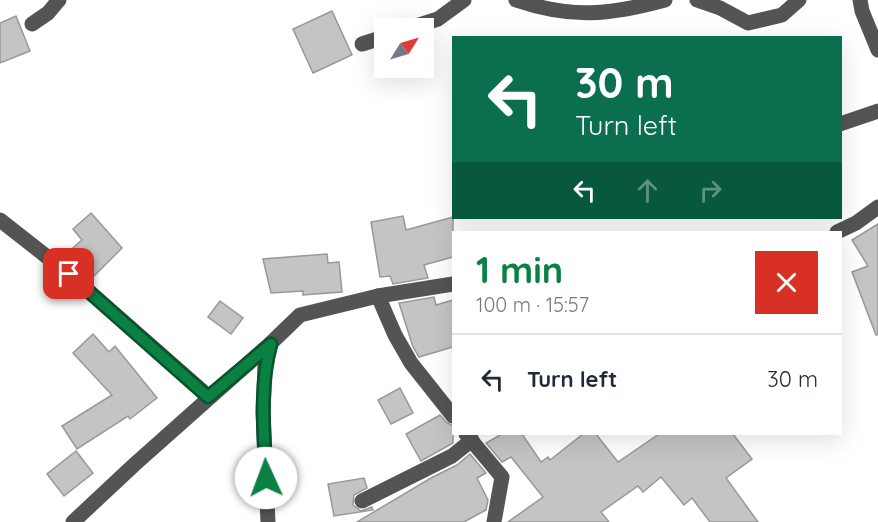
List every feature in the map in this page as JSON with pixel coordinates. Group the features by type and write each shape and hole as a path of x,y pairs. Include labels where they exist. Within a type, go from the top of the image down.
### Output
{"street":[{"path":"32,24 48,13 59,0"},
{"path":"434,20 464,0"},
{"path":"516,0 542,9 585,14 630,10 665,0"},
{"path":"697,0 720,8 748,23 782,15 799,0"},
{"path":"860,0 862,11 878,50"},
{"path":"362,44 374,40"},
{"path":"842,123 878,111"},
{"path":"839,231 878,209"},
{"path":"0,220 69,274 208,397"},
{"path":"73,522 208,397 271,344 300,315 378,296 452,284"},
{"path":"378,296 395,335 411,363 452,415"},
{"path":"268,522 263,412 265,366 271,344"},
{"path":"362,501 452,456 469,437 502,477 494,522"}],"building":[{"path":"332,11 352,55 313,73 293,29"},
{"path":"16,16 30,51 0,63 0,23"},
{"path":"91,213 122,248 91,279 67,253 82,240 73,229"},
{"path":"403,216 406,230 452,217 452,257 424,265 428,278 393,284 390,276 380,277 371,222"},
{"path":"878,224 878,335 876,335 852,272 868,266 852,240"},
{"path":"327,254 328,263 339,262 342,292 303,295 303,291 271,293 263,259"},
{"path":"434,297 436,305 452,300 452,347 419,357 413,347 399,303"},
{"path":"220,301 243,318 231,334 208,317"},
{"path":"93,334 109,352 115,346 157,398 130,419 128,416 77,449 62,426 112,395 73,353"},
{"path":"400,388 413,413 391,424 378,400"},
{"path":"440,415 452,425 453,443 421,461 406,434"},
{"path":"500,435 523,435 541,462 548,457 550,460 582,435 597,435 618,462 658,435 734,435 752,459 726,478 758,522 710,522 692,498 684,505 661,477 643,492 638,486 601,512 609,522 508,522 543,497 511,457 502,462 486,443"},
{"path":"76,451 93,473 64,496 47,474"},
{"path":"470,454 486,473 477,478 488,500 486,510 464,522 357,522 457,465"},
{"path":"364,478 367,488 354,495 353,505 361,511 372,507 373,510 334,516 328,484"}],"route":[{"path":"69,274 208,397 271,344 265,366 263,412 266,478"}]}
